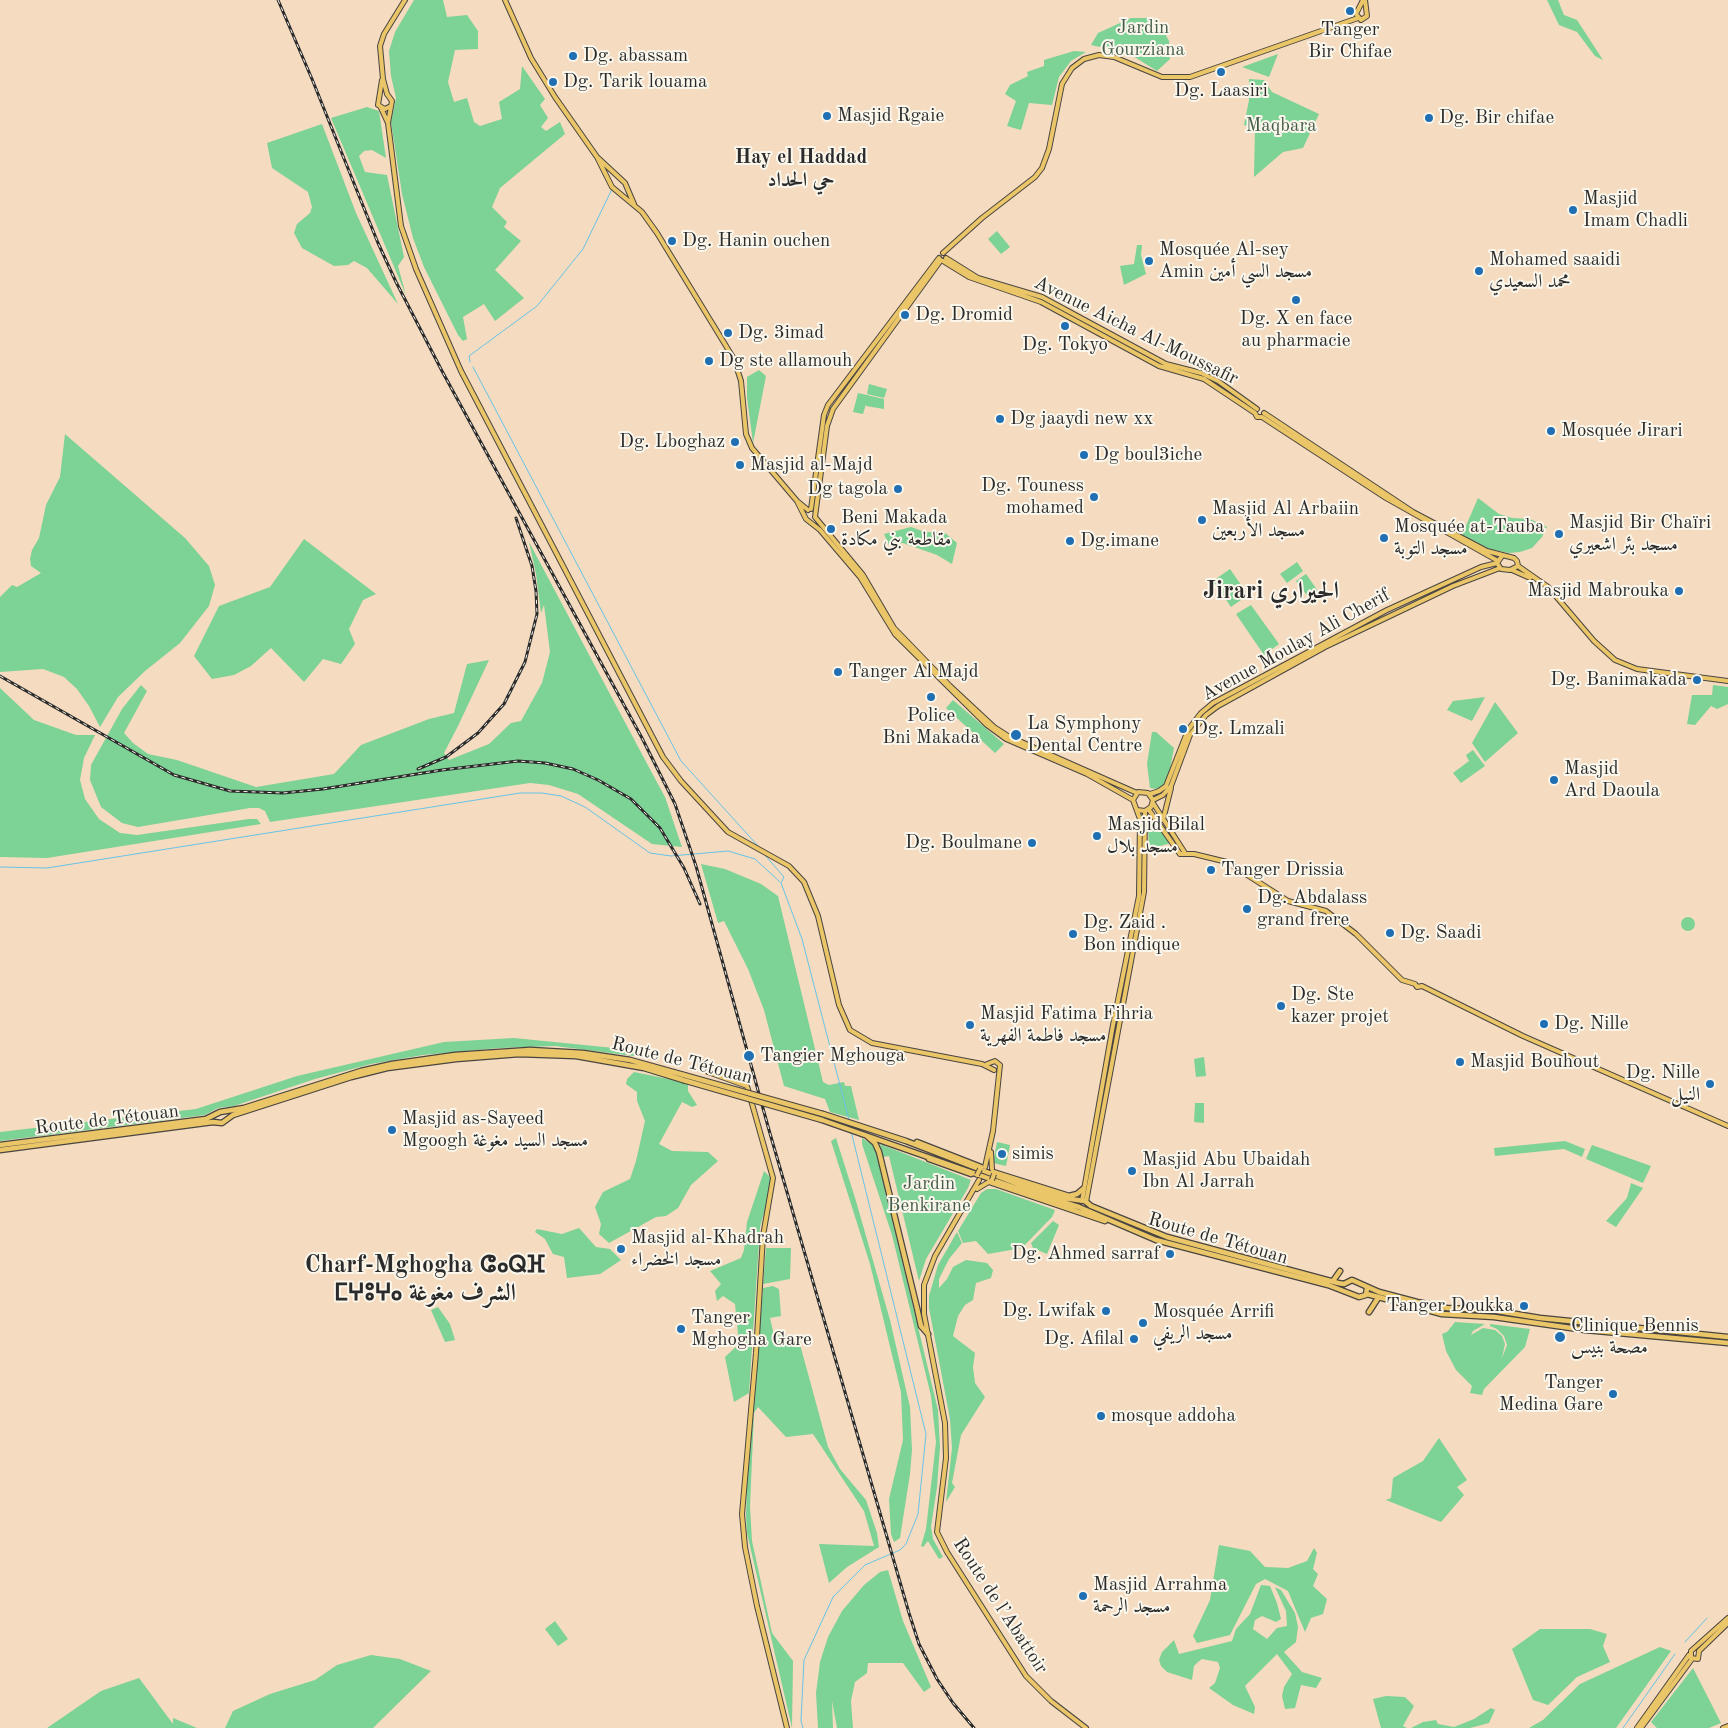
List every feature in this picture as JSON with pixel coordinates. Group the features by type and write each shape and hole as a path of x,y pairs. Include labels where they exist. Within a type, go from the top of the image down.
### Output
{"highway":[{"name":"Route de Tétouan","path":"0,1145 195,1121 244,1108 373,1068 455,1055 530,1050 583,1053 630,1060 908,1148 1051,1199 1083,1203"},
{"name":"Route de Tétouan","path":"0,1150 217,1121 222,1122 227,1118 375,1071 478,1057 534,1054 576,1056 644,1068 858,1124 1015,1184 1083,1203 1167,1237 1344,1284 1352,1280 1364,1284 1367,1291 1378,1298 1442,1314 1491,1314"},
{"path":"224,1112 227,1118"},
{"path":"216,1116 217,1121"},
{"path":"862,1133 875,1143 880,1152 921,1326 928,1334"},
{"path":"906,1141 919,1143 982,1168"},
{"path":"908,1148 916,1154 978,1177"},
{"path":"993,1172 1054,1193 1072,1196 1083,1189"},
{"path":"989,1182 1123,1226"},
{"path":"1054,1193 1063,1198"},
{"path":"1051,1199 1065,1208"},
{"name":"Route de Tétouan","path":"1083,1203 1085,1210 1156,1240 1344,1291 1359,1297 1367,1291 1447,1308 1491,1314"},
{"path":"1333,1281 1340,1271"},
{"path":"1344,1284 1344,1291"},
{"path":"1369,1312 1378,1298"},
{"path":"1491,1314 1508,1320 1576,1329 1728,1343"},
{"path":"1491,1314 1728,1337"},
{"path":"1462,1315 1466,1321"},
{"path":"1502,1324 1508,1320"}],"main road":[{"path":"388,123 392,99 387,94 383,79 380,53 382,40 405,0"},
{"path":"505,0 531,58 597,157 605,177 622,196 634,204 657,233 736,364 741,381 746,434 752,448 797,501 804,515 857,572 898,638 987,725 1006,739 1089,775 1132,800 1137,810 1140,819 1139,896 1083,1189 1083,1203"},
{"path":"1357,14 1366,18 1368,14 1364,0"},
{"path":"1357,14 1364,0"},
{"path":"804,515 810,510 824,415 828,405 954,244 982,218 1035,177 1042,168 1047,155 1062,84 1069,72 1080,62 1090,57 1103,55 1120,59 1162,77 1190,77 1346,22 1357,14 1361,8 1366,9"},
{"path":"383,79 381,96 378,103 388,123 404,237 461,371 663,758 713,817 740,840 793,870 809,891 821,927 839,1005 850,1030 872,1043 994,1067 997,1082 990,1148 993,1172 989,1182 978,1177 990,1148"},
{"path":"381,96 387,94"},
{"path":"381,108 386,109 391,106"},
{"path":"597,157 611,169 630,191 634,204"},
{"path":"605,177 611,169"},
{"path":"622,196 630,191"},
{"name":"Avenue Aicha Al-Moussafir","path":"943,257 978,278 1042,297 1166,364 1201,373 1218,381 1256,411"},
{"path":"810,521 815,515 827,426 833,409 900,312"},
{"path":"1534,579 1512,570 1500,568 1497,562 1386,498 1263,415 1262,408 1256,411 1256,416 1263,415 1413,512 1487,551 1514,558 1518,566 1548,588 1594,641 1614,660 1637,669 1728,681"},
{"path":"797,501 815,515 863,575 899,634 994,727 1008,736 1137,793"},
{"path":"1485,555 1486,565"},
{"path":"1497,562 1502,556"},
{"name":"Avenue Moulay Ali Cherif","path":"1150,794 1166,786 1188,730 1201,713 1213,703 1348,630 1486,565 1497,562"},
{"path":"1512,570 1518,566"},
{"name":"Avenue Moulay Ali Cherif","path":"1163,820 1171,786 1190,735 1206,715 1218,706 1325,647 1453,586 1500,568"},
{"path":"1083,1203 1144,892 1147,810 1153,801 1171,786"},
{"path":"1132,800 1137,793 1144,791 1150,794 1163,820 1185,853"},
{"path":"1137,810 1147,810"},
{"path":"1147,810 1180,854 1185,853 1227,862 1288,901 1326,911 1356,934 1398,977 1415,984 1420,981 1422,986 1497,1024 1728,1126"},
{"path":"700,1060 708,1072 748,1086 773,1178 763,1236 756,1353 742,1514 745,1546 757,1606 787,1728"},
{"path":"982,1168 993,1172"},
{"name":"Route de l’Abattoir","path":"978,1177 973,1192 935,1256 926,1275 923,1299 945,1423 946,1458 936,1525 939,1538 1026,1676 1051,1701 1086,1728"},
{"name":"Route de l’Abattoir","path":"973,1192 989,1182"},
{"path":"1637,1728 1691,1657 1728,1618"},
{"path":"1697,1650 1728,1623"},
{"path":"1691,1657 1698,1659 1697,1650"},
{"path":"1641,1728 1691,1657"},
{"path":"1723,1728 1728,1726"}],"green space":[{"path":"414,0 443,0 447,17 467,15 478,31 478,49 455,50 448,82 454,102 467,98 474,122 480,126 502,119 499,102 520,89 522,66 545,99 540,105 548,118 541,127 546,131 560,122 565,134 500,188 492,207 507,222 504,227 521,241 495,270 524,298 495,321 484,304 463,317 467,339 463,341 458,335 424,267 413,238 402,194 391,122 396,98 391,76 389,51 395,32"},
{"path":"1547,0 1558,0 1564,15 1577,20 1603,60 1595,56 1577,32 1559,25"},
{"name":"Jardin Gourziana","path":"1131,18 1151,18 1163,30 1169,41 1170,59 1157,71 1128,53 1091,45 1098,33"},
{"path":"1074,51 1086,52 1071,61 1059,77 1052,105 1029,103 1021,130 1007,126 1016,101 1005,94 1010,85 1028,76 1027,72 1044,66 1044,60"},
{"path":"1278,54 1269,77 1242,67"},
{"name":"Maqbara","path":"1249,79 1264,80 1272,92 1319,114 1303,148 1283,152 1254,177 1255,128 1244,125 1249,100"},
{"path":"367,107 379,111 386,158 372,150 364,151 359,156 365,172 387,175 404,257 398,266 406,295 331,118"},
{"path":"322,124 356,213 398,304 367,268 354,261 348,265 334,266 302,248 294,233 297,224 310,213 312,207 308,192 272,168 267,143"},
{"path":"997,231 1010,247 1001,254 988,239"},
{"path":"1137,245 1142,245 1141,255 1146,274 1124,285 1120,266 1134,264"},
{"path":"759,370 766,376 753,443 747,398 747,377"},
{"path":"869,384 887,389 884,398 867,394"},
{"path":"858,393 884,399 884,409 866,406 866,404 863,414 853,412"},
{"path":"65,434 185,538 209,566 215,585 209,606 180,643 145,671 118,697 100,727 77,689 64,677 43,669 0,672 0,597 12,585 17,587 41,573 31,566 30,559 32,550 39,538 46,505 60,477"},
{"path":"1478,498 1499,514 1512,518 1530,519 1547,527 1542,537 1532,548 1509,553 1489,549 1462,535"},
{"path":"911,527 925,532 944,532 957,543 952,564 937,555 903,543 889,545 884,534"},
{"path":"304,539 376,594 363,600 349,629 355,644 341,664 323,659 304,682 271,648 251,666 234,675 212,679 194,656 219,606 270,587"},
{"path":"529,542 665,797 682,847 652,844 578,794 549,785 530,783 270,822 265,811 259,808 250,808 138,827 122,823 101,807 90,780 91,765 122,709 141,685 147,691 124,733 133,743 148,754 177,760 256,787 334,774 361,745 429,719 454,713 467,664 489,660 444,753 449,760 489,744 511,723 521,721 542,683 550,652 544,605 541,613 536,574"},
{"path":"1297,562 1303,571 1287,583 1280,574"},
{"path":"1230,569 1248,595 1231,607 1213,581"},
{"path":"1306,574 1318,591 1309,598 1296,581"},
{"path":"1251,605 1279,644 1264,655 1236,614"},
{"path":"1713,685 1728,687 1728,704 1717,709 1711,706 1695,725 1687,724 1692,695 1712,695"},
{"path":"0,688 34,720 76,735 95,735 84,758 80,780 85,799 99,819 120,833 137,835 249,819 257,819 261,824 47,858 0,857"},
{"path":"1485,697 1472,721 1447,710 1453,701"},
{"path":"953,700 1004,744 995,753 946,708"},
{"path":"1495,702 1518,733 1485,762 1472,743"},
{"path":"1152,732 1156,732 1174,748 1169,774 1163,786 1157,789 1150,788 1147,764"},
{"path":"1473,750 1485,766 1461,783 1453,773 1469,761 1466,755"},
{"path":"1154,820 1171,843 1149,849 1148,824"},
{"path":"701,864 725,869 761,884 778,896 823,1082 829,1085 844,1082 845,1086 851,1086 859,1120 830,1112 825,1099 784,1086 764,1010 748,969 724,921 718,923"},
{"path":"1685,917 1691,917 1695,924 1691,931 1685,931 1681,927 1681,921"},
{"path":"514,1038 634,1050 634,1056 555,1046 499,1048 423,1055 371,1064 315,1079 234,1106 218,1108 205,1115 0,1141 0,1132 196,1109 297,1076 444,1042"},
{"path":"1204,1057 1206,1076 1196,1077 1194,1059"},
{"path":"634,1072 688,1083 688,1091 697,1105 692,1107 682,1102 659,1144 672,1151 708,1152 718,1161 691,1185 678,1208 666,1216 656,1217 609,1243 599,1234 601,1224 595,1207 603,1192 630,1179 636,1161 645,1121 637,1101 637,1092 626,1084 627,1079"},
{"path":"1195,1103 1204,1103 1204,1123 1194,1122"},
{"path":"836,1138 890,1320 910,1407 912,1450 910,1474 900,1538 894,1542 891,1534 889,1499 903,1440 901,1392 870,1264 831,1141"},
{"path":"862,1138 874,1146 938,1410 940,1447 931,1527 933,1539 943,1557 939,1559 928,1541 923,1547 921,1546 926,1529 936,1442 931,1396 892,1235 862,1144"},
{"path":"1565,1141 1585,1149 1582,1157 1564,1149 1495,1156 1494,1148"},
{"name":"simis","path":"997,1142 1010,1145 1006,1166 993,1163"},
{"name":"Jardin Benkirane","path":"880,1144 971,1180 926,1259 919,1281 889,1156 883,1157"},
{"path":"1592,1145 1651,1166 1643,1183 1586,1159"},
{"path":"764,1171 770,1177 772,1184 760,1227 749,1393 734,1402 725,1357 739,1344 735,1304 723,1296 717,1301 715,1291 721,1284 710,1271 741,1258 744,1250 747,1222"},
{"path":"1631,1183 1643,1188 1616,1227 1606,1221 1627,1198"},
{"path":"987,1189 996,1189 1055,1210 1052,1217 1022,1248 988,1254 976,1241 963,1243 958,1231 981,1193"},
{"path":"1053,1221 1059,1225 1047,1254 1033,1248 1031,1243"},
{"path":"579,1228 596,1247 610,1249 621,1260 600,1274 567,1278 564,1257 553,1254 545,1239 535,1232 537,1229 562,1234"},
{"path":"957,1232 962,1243 949,1259 939,1279 939,1288 947,1279 953,1267 966,1260 987,1263 993,1270 991,1278 976,1283 973,1300 965,1305 958,1316 953,1336 975,1353 973,1367 975,1383 985,1397 961,1435 952,1483 955,1487 946,1502 952,1448 950,1419 929,1308 929,1296 938,1265"},
{"path":"766,1248 791,1248 790,1279 763,1284"},
{"path":"773,1286 779,1289 781,1316 770,1318 774,1335 800,1336 801,1348 828,1447 840,1469 866,1500 877,1533 879,1547 847,1567 829,1583 819,1544 874,1546 864,1511 813,1434 786,1437 758,1407 754,1413 750,1506 752,1541 772,1633 793,1661 792,1728 747,1533 746,1515 748,1460 763,1288"},
{"path":"438,1307 450,1324 455,1340 445,1342 431,1310"},
{"path":"1455,1322 1485,1324 1473,1331 1471,1335 1483,1328 1495,1330 1502,1336 1505,1344 1502,1358 1507,1345 1504,1336 1497,1329 1490,1326 1490,1324 1530,1329 1525,1347 1484,1389 1482,1395 1470,1393 1472,1386 1456,1370 1446,1351 1442,1334 1447,1332"},
{"path":"1439,1438 1467,1480 1457,1487 1464,1495 1441,1522 1386,1500 1391,1498 1393,1478 1423,1461"},
{"path":"1219,1545 1250,1551 1265,1567 1288,1568 1307,1561 1314,1548 1317,1553 1313,1569 1318,1574 1313,1586 1327,1599 1323,1614 1311,1618 1305,1632 1288,1591 1265,1579 1256,1584 1230,1635 1197,1643 1193,1636 1210,1600"},
{"path":"888,1570 903,1621 931,1687 924,1692 903,1663 868,1663 867,1673 855,1682 851,1701 853,1728 837,1728 832,1701 833,1728 818,1728 816,1693 820,1662 828,1637 842,1611 864,1585 880,1572"},
{"path":"1261,1585 1270,1586 1281,1619 1276,1622 1262,1616 1255,1620 1253,1629 1267,1639 1277,1628 1287,1626 1286,1611 1275,1587 1281,1590 1295,1613 1298,1627 1296,1642 1284,1652 1302,1672 1322,1678 1316,1688 1301,1685 1295,1708 1285,1709 1282,1696 1284,1687 1292,1674 1277,1654 1245,1686 1255,1707 1254,1714 1233,1705 1209,1688 1215,1683 1220,1668 1218,1662 1202,1659 1194,1666 1192,1680 1167,1672 1161,1666 1159,1660 1162,1652 1174,1640 1179,1654 1232,1641 1236,1629 1250,1614"},
{"path":"555,1621 568,1639 558,1646 545,1629"},
{"path":"1540,1629 1590,1629 1607,1634 1603,1646 1610,1662 1577,1677 1548,1705 1533,1700 1512,1649"},
{"path":"1660,1647 1671,1651 1616,1728 1529,1728 1543,1720 1580,1684"},
{"path":"371,1655 400,1659 431,1671 373,1728 225,1728 233,1711 270,1694 315,1680 337,1665"},
{"path":"1693,1668 1721,1723 1709,1728 1657,1728 1651,1722"},
{"path":"139,1678 173,1724 173,1718 197,1728 47,1728 101,1691"},
{"path":"1386,1696 1405,1697 1414,1706 1403,1726 1407,1728 1381,1728 1373,1699"},
{"path":"1491,1708 1495,1710 1489,1723 1470,1728 1411,1728 1423,1722 1436,1720 1438,1724 1454,1727 1474,1719"}],"waterway":[{"path":"470,362 469,356 537,306 583,249 612,189"},
{"path":"473,367 681,761 759,847"},
{"path":"0,867 47,868 520,793 542,793 561,796 585,807 650,853 671,856 728,851 755,859 780,882"},
{"path":"764,854 784,877 781,883 802,939 849,1120"},
{"path":"803,1728 801,1721 804,1660 833,1597 865,1565 900,1550 906,1544 918,1514 926,1434 851,1131"},
{"path":"1685,1642 1707,1618"},
{"path":"1623,1728 1675,1654"}],"railway":[{"path":"278,0 378,243 396,282 442,371 642,738 675,804 696,866 769,1130 919,1644 937,1679 953,1703 974,1728"},
{"path":"418,769 446,757 478,733 504,704 525,662 537,614 536,591 532,566 516,518"},
{"path":"0,676 174,775 230,791 283,793 323,789 442,770 518,761 545,763 573,769 598,780 631,799 660,828 684,868 700,904"}],"place":[{"name":"Tanger Bir Chifae","path":"1350,11"},
{"name":"Dg. abassam","path":"573,56"},
{"name":"Dg. Laasiri","path":"1221,72"},
{"name":"Dg. Tarik louama","path":"553,82"},
{"name":"Masjid Rgaie","path":"827,116"},
{"name":"Dg. Bir chifae","path":"1429,118"},
{"name":"Masjid Imam Chadli","path":"1573,210"},
{"name":"Dg. Hanin ouchen","path":"672,241"},
{"name":"Mosquée Al-sey Amin مسجد السي أمين","path":"1149,261"},
{"name":"Mohamed saaidi محمد السعيدي","path":"1479,271"},
{"name":"Dg. X en face au pharmacie","path":"1296,300"},
{"name":"Dg. Dromid","path":"905,315"},
{"name":"Dg. Tokyo","path":"1065,326"},
{"name":"Dg. 3imad","path":"728,333"},
{"name":"Dg ste allamouh","path":"709,361"},
{"name":"Dg jaaydi new xx","path":"1000,419"},
{"name":"Mosquée Jirari","path":"1551,431"},
{"name":"Dg. Lboghaz","path":"735,442"},
{"name":"Dg boul3iche","path":"1084,455"},
{"name":"Masjid al-Majd","path":"740,465"},
{"name":"Dg tagola","path":"898,489"},
{"name":"Dg. Touness mohamed","path":"1094,497"},
{"name":"Masjid Al Arbaiin مسجد الأربعين","path":"1202,520"},
{"name":"Beni Makada مقاطعة بني مكادة","path":"831,529"},
{"name":"Masjid Bir Chaïri مسجد بئر اشعيري","path":"1559,534"},
{"name":"Mosquée at-Tauba مسجد التوبة","path":"1384,538"},
{"name":"Dg.imane","path":"1070,541"},
{"name":"Masjid Mabrouka","path":"1679,591"},
{"name":"Tanger Al Majd","path":"838,672"},
{"name":"Dg. Banimakada","path":"1697,680"},
{"name":"Police Bni Makada","path":"931,697"},
{"name":"Dg. Lmzali","path":"1183,729"},
{"name":"La Symphony Dental Centre","path":"1016,735"},
{"name":"Masjid Ard Daoula","path":"1554,780"},
{"name":"Masjid Bilal مسجد بلال","path":"1097,836"},
{"name":"Dg. Boulmane","path":"1032,843"},
{"name":"Tanger Drissia","path":"1211,870"},
{"name":"Dg. Abdalass grand frere","path":"1247,909"},
{"name":"Dg. Saadi","path":"1390,933"},
{"name":"Dg. Zaid . Bon indique","path":"1073,934"},
{"name":"Dg. Ste kazer projet","path":"1281,1006"},
{"name":"Dg. Nille","path":"1544,1024"},
{"name":"Masjid Fatima Fihria مسجد فاطمة الفهرية","path":"970,1025"},
{"name":"Tangier Mghouga","path":"749,1056"},
{"name":"Masjid Bouhout","path":"1460,1062"},
{"name":"Dg. Nille النيل","path":"1710,1084"},
{"name":"Masjid as-Sayeed Mgoogh مسجد السيد مغوغة","path":"392,1130"},
{"name":"simis","path":"1002,1154"},
{"name":"Masjid Abu Ubaidah Ibn Al Jarrah","path":"1132,1171"},
{"name":"Masjid al-Khadrah مسجد الخضراء","path":"621,1249"},
{"name":"Dg. Ahmed sarraf","path":"1170,1254"},
{"name":"Tanger Doukka","path":"1524,1306"},
{"name":"Dg. Lwifak","path":"1106,1311"},
{"name":"Mosquée Arrifi مسجد الريفي","path":"1143,1323"},
{"name":"Tanger Mghogha Gare","path":"681,1329"},
{"name":"Clinique Bennis مصحة بنيس","path":"1560,1337"},
{"name":"Dg. Afilal","path":"1134,1339"},
{"name":"Tanger Medina Gare","path":"1613,1394"},
{"name":"mosque addoha","path":"1101,1416"},
{"name":"Masjid Arrahma مسجد الرحمة","path":"1083,1596"}],"district":[{"name":"Hay el Haddad حي الحداد","path":"801,170"},
{"name":"Jirari الجيراري","path":"1271,592"},
{"name":"Charf-Mghogha ⵛⴰⵕⴼ ⵎⵖⵓⵖⴰ الشرف مغوغة","path":"425,1280"}]}
